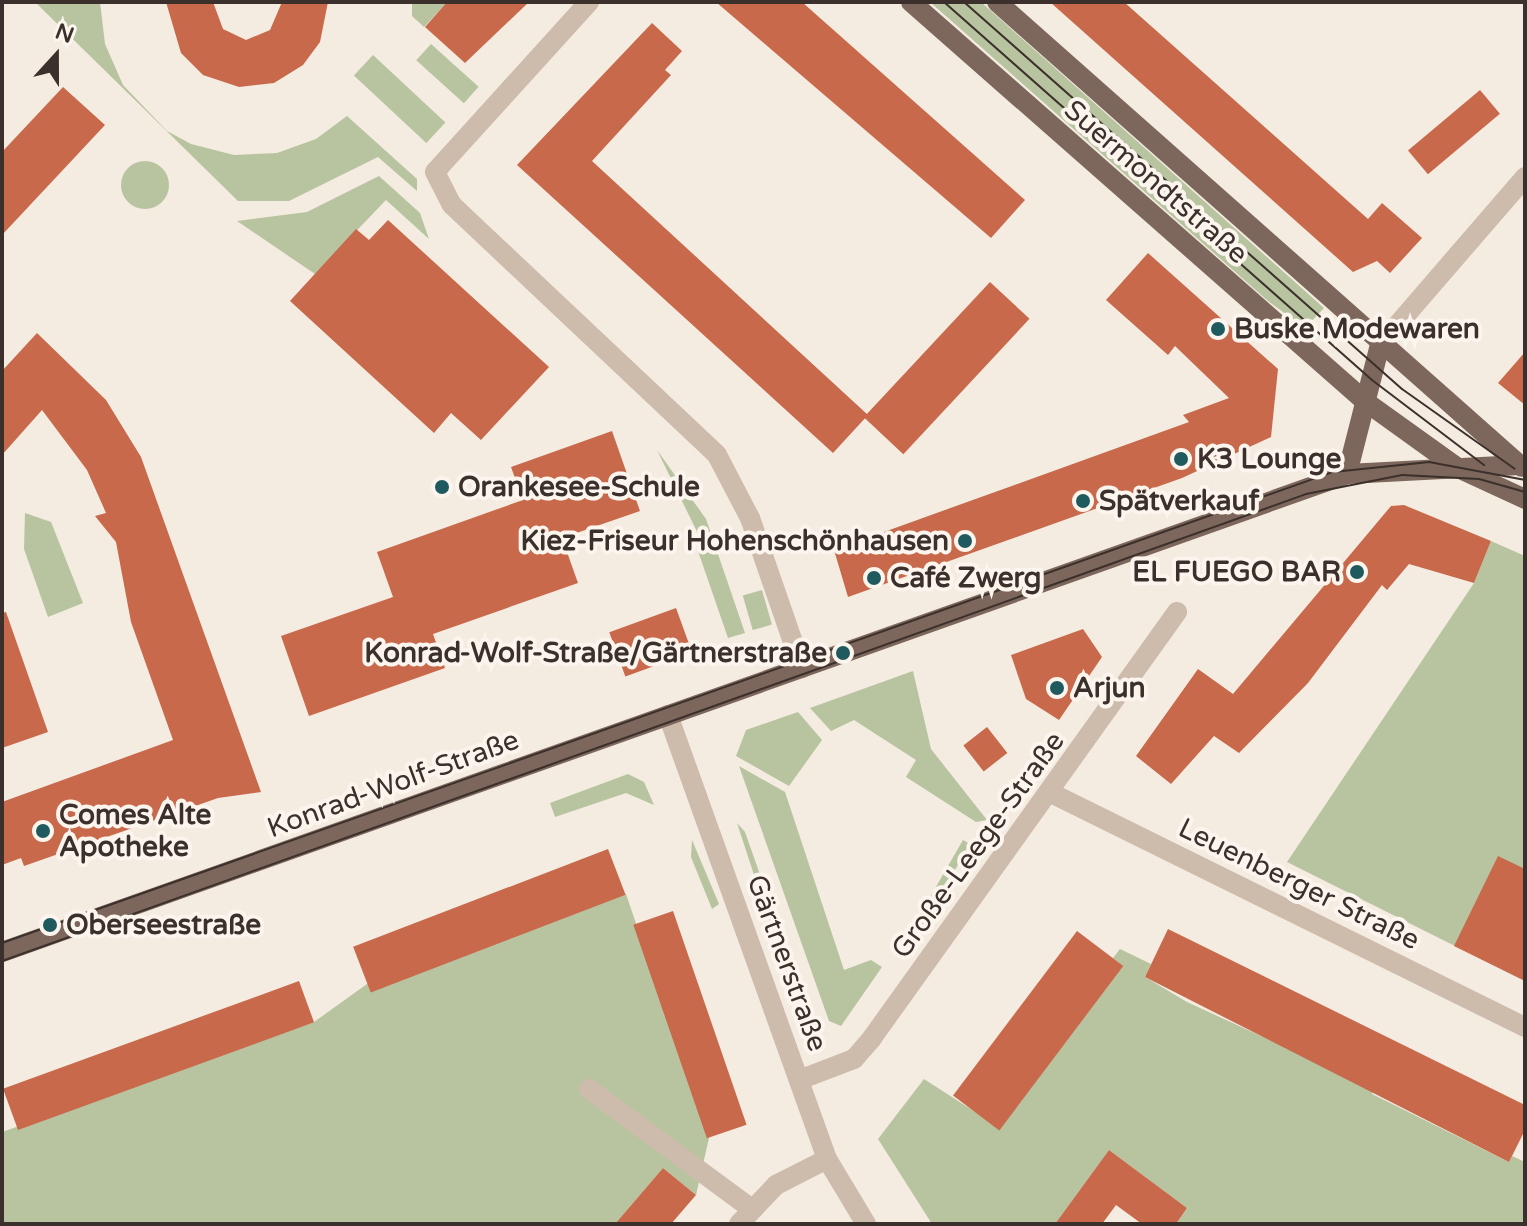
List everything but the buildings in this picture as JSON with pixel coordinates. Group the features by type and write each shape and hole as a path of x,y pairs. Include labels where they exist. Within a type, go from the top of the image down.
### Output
{"main road":[{"name":"Suermondtstraße","path":"911,2 1366,402 1458,468 1525,499"},
{"name":"Suermondtstraße","path":"997,2 1380,345 1522,467"},
{"path":"1347,474 1380,345"},
{"name":"Konrad-Wolf-Straße","path":"2,952 1347,474 1522,467"}],"street":[{"path":"589,2 435,172 452,205 717,455 750,518 802,668"},
{"path":"1380,345 1525,177"},
{"name":"Große-Leege-Straße","path":"799,1080 854,1059 872,1038 1177,612"},
{"name":"Gärtnerstraße","path":"668,715 827,1159 866,1224"},
{"name":"Leuenberger Straße","path":"1049,792 1525,1027"},
{"path":"589,1089 746,1217 794,1172 827,1159"}],"green space":[{"path":"35,2 100,2 105,44 123,85 167,131 191,144 234,155 277,153 316,139 347,116 417,179 417,191 378,157 289,201 238,201"},
{"path":"412,2 447,2 424,27 412,16"},
{"path":"930,2 981,2 1324,308 1305,328 1268,301"},
{"path":"431,44 479,87 464,103 416,60"},
{"path":"373,55 445,123 426,143 354,75"},
{"path":"145,161 162,168 169,185 162,202 145,209 128,202 121,185 128,168"},
{"path":"379,176 420,213 429,239 386,200 315,274 237,221 307,212"},
{"path":"657,450 706,519 745,633 728,638 698,551 705,548"},
{"path":"25,513 51,522 83,603 48,617 24,549"},
{"path":"1491,541 1525,556 1525,981 1287,862 1474,583"},
{"path":"762,590 772,625 753,630 743,596"},
{"path":"913,671 931,749 987,820 976,822 906,777 916,760 854,720 831,731 810,708"},
{"path":"798,712 822,740 789,786 736,756 746,730"},
{"path":"739,766 785,792 844,970 871,960 882,967 841,1026 829,1021"},
{"path":"628,774 644,782 654,805 626,793 555,817 550,803"},
{"path":"737,823 745,832 820,1045 809,1042"},
{"path":"692,840 719,904 712,909 691,857"},
{"path":"963,840 970,844 905,956 898,952"},
{"path":"626,894 709,1138 696,1195 663,1168 615,1224 2,1224 2,1132 314,1022 367,984"},
{"path":"1120,949 1151,964 1145,977 1187,1002 1374,1088 1372,1094 1509,1162 1512,1156 1525,1162 1525,1224 1176,1224 1187,1208 1109,1150 1055,1224 932,1224 878,1139 924,1079 1000,1128 1123,966 1113,958"}],"tram line":[{"path":"944,2 1372,380 1484,465"},
{"path":"964,2 1402,389 1515,469"},
{"path":"2,943 1333,472 1429,462 1525,480"},
{"path":"2,961 1306,494 1402,475 1479,479 1525,492"}],"place":[{"name":"Buske Modewaren","path":"1218,329"},
{"name":"K3 Lounge","path":"1181,459"},
{"name":"Orankesee-Schule","path":"442,487"},
{"name":"Spätverkauf","path":"1083,501"},
{"name":"Kiez-Friseur Hohenschönhausen","path":"965,541"},
{"name":"EL FUEGO BAR","path":"1357,572"},
{"name":"Café Zwerg","path":"874,578"},
{"name":"Konrad-Wolf-Straße/Gärtnerstraße","path":"843,653"},
{"name":"Arjun","path":"1057,688"},
{"name":"Comes Alte Apotheke","path":"43,831"},
{"name":"Oberseestraße","path":"50,925"}]}
